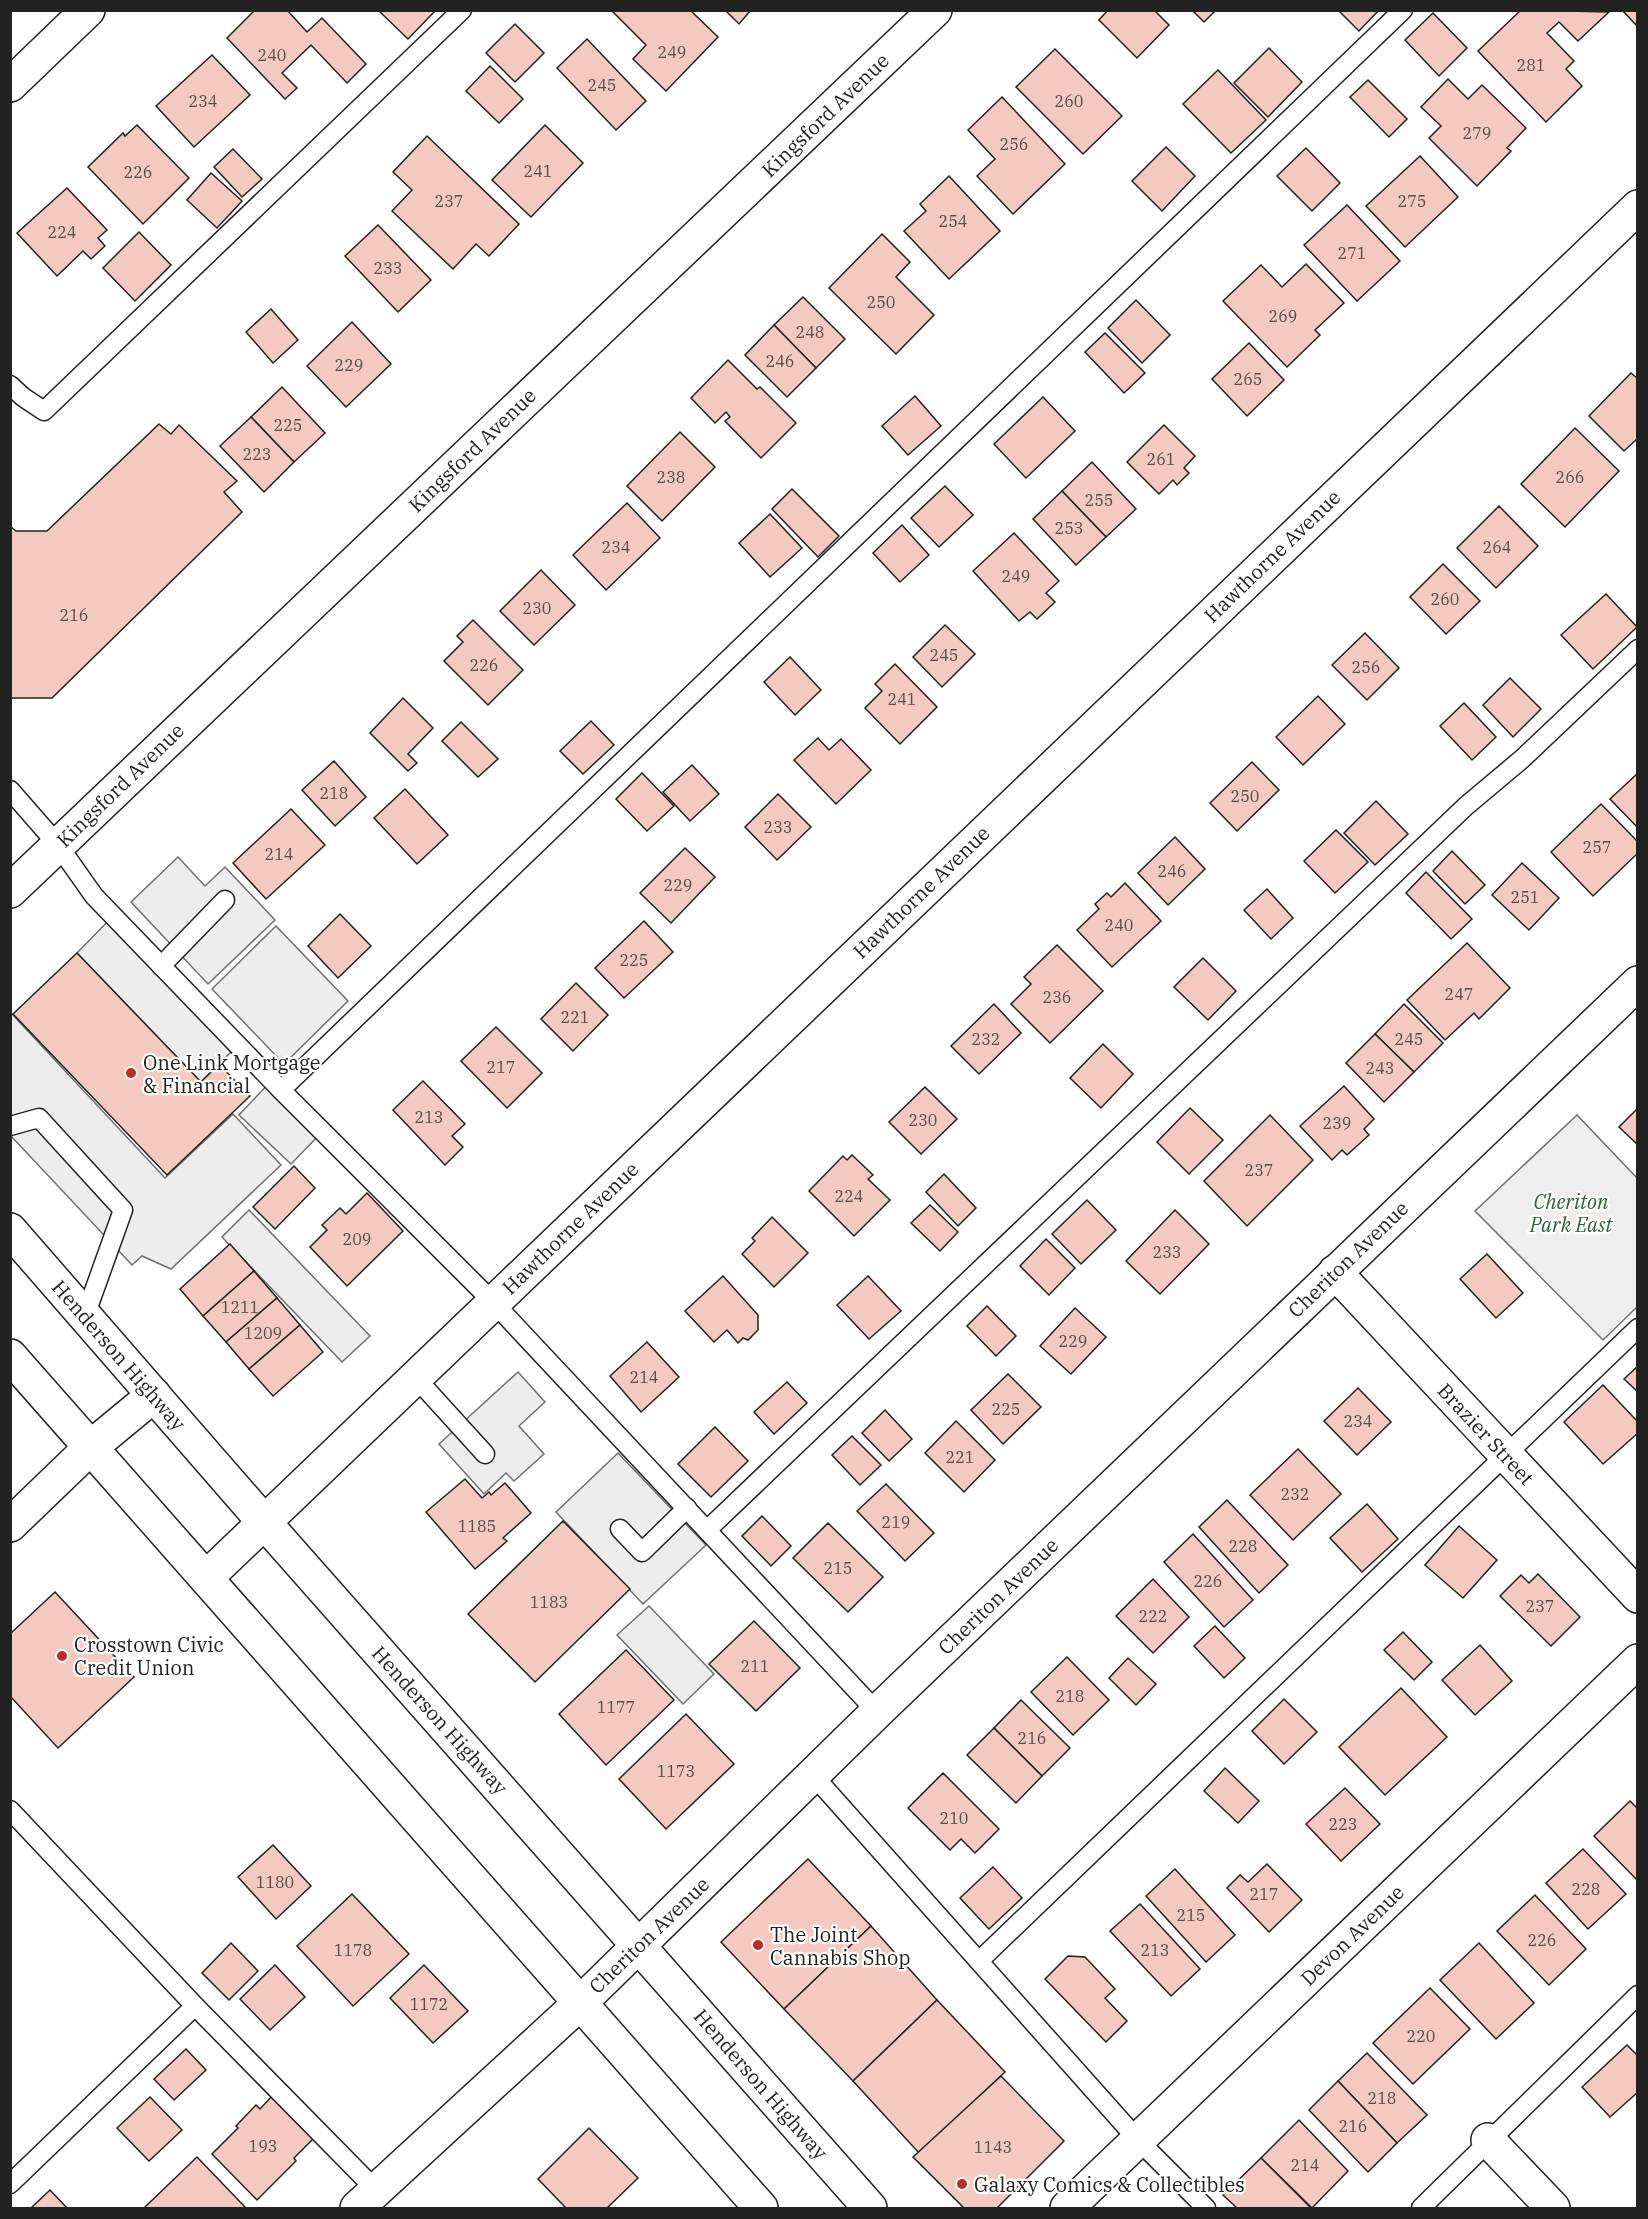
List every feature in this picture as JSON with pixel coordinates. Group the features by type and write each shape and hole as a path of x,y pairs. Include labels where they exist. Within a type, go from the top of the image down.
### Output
{"street":[{"path":"10,85 88,10"},
{"name":"Kingsford Avenue","path":"10,891 935,10"},
{"name":"Hawthorne Avenue","path":"206,1578 1638,207"},
{"name":"Cheriton Avenue","path":"367,2199 579,2004 877,1712 1638,983"},
{"name":"Henderson Highway","path":"10,1230 264,1522 870,2208"},
{"name":"Brazier Street","path":"1335,1272 1638,1596"},
{"path":"10,1356 761,2208"},
{"path":"10,1525 91,1447 154,1395"},
{"name":"Devon Avenue","path":"1067,2208 1638,1661"},
{"path":"1488,2140 1553,2208"}],"lane":[{"path":"10,384 23,397 44,411 462,10"},
{"path":"281,1090 1402,10"},
{"path":"707,1530 1466,806 1522,759 1638,649"},
{"path":"10,790 58,845 85,887 281,1090 493,1302 877,1712"},
{"path":"161,966 225,900"},
{"path":"10,1126 39,1118 123,1210 85,1316"},
{"path":"979,1961 1638,1328"},
{"path":"415,1377 485,1454"},
{"path":"620,1529 642,1552 687,1508"},
{"path":"813,1774 1138,2140 1206,2208"},
{"path":"10,1810 195,2006 367,2199"},
{"path":"1420,2208 1638,1995"},
{"path":"10,2184 195,2006"}],"green space":[{"name":"Cheriton Park East","path":"1577,1115 1637,1178 1637,1307 1603,1340 1475,1211"}],"shaded area":[{"path":"178,857 205,886 225,867 275,920 208,984 131,902"},
{"path":"113,916 238,1045 201,1082 77,953"},
{"path":"276,926 348,1001 284,1064 212,989"},
{"path":"11,1013 165,1178 233,1114 281,1165 171,1269 142,1256 132,1265 11,1136"},
{"path":"272,1080 323,1131 291,1164 239,1115"},
{"path":"249,1210 370,1336 342,1362 222,1237"},
{"path":"518,1372 545,1402 519,1426 544,1454 514,1481 506,1473 484,1494 439,1444"},
{"path":"618,1453 706,1545 643,1604 556,1512"},
{"path":"649,1606 714,1674 683,1704 617,1635"}],"building":[{"path":"255,10 287,10 307,32 322,18 366,64 347,83 311,45 282,73 297,88 285,99 227,38"},
{"path":"378,10 436,10 408,39"},
{"path":"611,10 690,10 718,37 666,91 633,59 646,45"},
{"path":"725,10 751,10 739,24"},
{"path":"1108,10 1154,10 1169,25 1137,58 1099,20"},
{"path":"1192,10 1216,10 1204,22"},
{"path":"1338,10 1379,10 1359,31"},
{"path":"1521,10 1609,12 1578,41 1559,22 1547,33 1574,61 1566,69 1582,86 1546,122 1478,51"},
{"path":"1622,10 1638,10 1638,27"},
{"path":"1433,13 1467,48 1439,76 1405,40"},
{"path":"515,24 544,53 515,82 486,53"},
{"path":"587,39 646,101 616,130 557,68"},
{"path":"1269,48 1302,82 1268,117 1234,83"},
{"path":"1055,49 1122,116 1083,154 1016,87"},
{"path":"212,55 250,95 194,147 156,106"},
{"path":"490,66 523,99 499,123 466,91"},
{"path":"1218,70 1266,120 1231,153 1183,104"},
{"path":"1448,79 1468,99 1482,85 1526,128 1507,148 1511,151 1477,186 1429,138 1441,126 1421,107"},
{"path":"1368,80 1407,119 1389,137 1350,97"},
{"path":"1002,97 1065,164 1013,214 977,176 995,159 968,130"},
{"path":"137,125 189,178 143,224 88,167 123,133 125,136"},
{"path":"545,125 583,163 531,217 492,180"},
{"path":"427,136 519,224 489,256 476,244 453,269 392,211 412,190 393,172"},
{"path":"1166,147 1195,176 1162,211 1132,181"},
{"path":"1306,148 1340,183 1312,211 1277,176"},
{"path":"233,149 262,179 242,197 214,167"},
{"path":"1420,156 1458,197 1405,247 1366,206"},
{"path":"211,173 242,201 217,228 187,200"},
{"path":"949,176 1000,231 949,279 904,231 926,211 920,204"},
{"path":"67,188 107,230 98,238 105,246 91,259 83,251 57,276 17,233"},
{"path":"1347,205 1400,261 1357,301 1304,245"},
{"path":"378,225 431,280 398,312 345,256"},
{"path":"139,232 171,265 135,301 103,268"},
{"path":"882,234 910,262 896,277 934,315 896,354 829,288"},
{"path":"1306,264 1344,303 1315,330 1320,335 1287,367 1223,301 1261,265 1282,287"},
{"path":"803,297 845,339 816,368 774,325"},
{"path":"1136,300 1170,335 1142,363 1108,328"},
{"path":"271,309 298,340 273,363 246,332"},
{"path":"352,322 391,364 346,407 307,366"},
{"path":"774,325 816,368 787,397 745,355"},
{"path":"1105,333 1145,373 1124,393 1085,352"},
{"path":"1249,343 1284,380 1247,416 1212,379"},
{"path":"728,360 757,389 760,387 796,423 761,458 725,421 730,417 726,412 715,423 691,398"},
{"path":"1631,373 1638,379 1638,438 1624,451 1589,416"},
{"path":"282,387 325,433 294,462 251,417"},
{"path":"915,396 941,426 908,455 882,426"},
{"path":"1043,397 1075,431 1026,478 994,444"},
{"path":"251,417 294,462 264,492 220,446"},
{"path":"159,424 171,434 179,425 237,481 224,492 242,512 52,698 10,698 10,526 16,531 47,531"},
{"path":"1164,425 1195,456 1184,468 1189,473 1177,485 1173,480 1159,494 1127,462"},
{"path":"1575,428 1619,471 1565,527 1521,484"},
{"path":"680,432 715,467 662,521 627,486"},
{"path":"1092,462 1136,509 1106,537 1062,491"},
{"path":"945,486 973,515 939,547 911,518"},
{"path":"792,489 839,536 818,557 772,509"},
{"path":"1062,491 1106,537 1076,565 1033,519"},
{"path":"627,503 660,538 606,590 573,555"},
{"path":"1499,506 1538,546 1496,588 1457,548"},
{"path":"770,514 802,548 770,577 739,543"},
{"path":"902,525 929,555 900,582 873,553"},
{"path":"1014,533 1059,581 1046,593 1055,602 1037,619 1030,612 1019,621 973,571"},
{"path":"1443,564 1480,601 1446,634 1410,597"},
{"path":"541,570 575,605 534,645 500,611"},
{"path":"1606,594 1637,627 1593,669 1561,635"},
{"path":"473,620 523,670 488,705 444,661 463,642 457,636"},
{"path":"945,625 975,654 942,687 913,657"},
{"path":"1365,633 1399,668 1367,700 1332,665"},
{"path":"790,657 821,690 795,715 764,682"},
{"path":"895,664 937,707 900,744 865,708 882,691 875,684"},
{"path":"1510,678 1541,709 1513,737 1483,705"},
{"path":"1318,696 1345,724 1303,765 1276,737"},
{"path":"403,698 433,728 408,754 417,763 408,771 370,733"},
{"path":"1464,703 1496,737 1472,760 1440,726"},
{"path":"591,721 614,745 583,774 560,751"},
{"path":"461,722 498,759 478,777 442,741"},
{"path":"818,738 829,750 841,739 871,770 836,804 794,760"},
{"path":"334,761 366,797 335,826 302,790"},
{"path":"1252,762 1279,790 1237,831 1210,803"},
{"path":"692,765 719,794 690,821 663,792"},
{"path":"642,773 674,806 647,831 616,799"},
{"path":"1638,773 1638,828 1610,799"},
{"path":"405,789 448,835 417,864 374,818"},
{"path":"778,794 811,827 777,860 745,827"},
{"path":"1376,801 1408,834 1375,865 1344,833"},
{"path":"1601,804 1638,842 1638,853 1593,896 1551,852"},
{"path":"291,809 325,845 266,899 233,863"},
{"path":"1336,830 1368,862 1335,893 1304,861"},
{"path":"1175,837 1205,869 1168,905 1138,873"},
{"path":"685,848 715,877 671,923 640,893"},
{"path":"1452,851 1485,885 1465,904 1433,871"},
{"path":"1522,863 1559,898 1529,930 1492,895"},
{"path":"1426,872 1472,919 1451,939 1406,893"},
{"path":"1125,883 1161,921 1112,967 1077,930 1099,909 1095,904 1107,893 1111,897"},
{"path":"1267,889 1293,918 1271,939 1244,910"},
{"path":"340,914 371,946 338,978 308,946"},
{"path":"644,921 673,952 624,998 595,968"},
{"path":"1467,943 1510,988 1479,1019 1474,1013 1445,1040 1407,1000"},
{"path":"1057,945 1103,991 1050,1043 1011,1004 1031,984 1024,977"},
{"name":"One Link Mortgage & Financial","path":"77,953 201,1082 219,1064 250,1096 167,1175 13,1014"},
{"path":"1203,958 1236,991 1208,1020 1174,987"},
{"path":"576,983 608,1015 573,1051 541,1019"},
{"path":"994,1004 1021,1033 979,1074 951,1046"},
{"path":"1404,1004 1443,1043 1414,1072 1375,1034"},
{"path":"496,1027 542,1073 507,1108 461,1061"},
{"path":"1375,1034 1414,1072 1384,1102 1346,1063"},
{"path":"1103,1044 1133,1074 1101,1108 1070,1078"},
{"path":"423,1081 465,1124 452,1136 463,1147 445,1165 393,1110"},
{"path":"1344,1086 1374,1119 1364,1129 1369,1135 1347,1155 1342,1150 1332,1160 1300,1126"},
{"path":"925,1087 957,1119 921,1154 889,1122"},
{"path":"1190,1108 1223,1140 1189,1174 1157,1142"},
{"path":"1638,1108 1638,1145 1619,1127"},
{"path":"1270,1115 1313,1160 1247,1226 1204,1181"},
{"path":"852,1155 873,1175 868,1179 890,1200 854,1236 809,1191 843,1156 847,1160"},
{"path":"294,1166 315,1188 275,1229 253,1207"},
{"path":"944,1174 976,1208 958,1226 926,1192"},
{"path":"367,1193 403,1231 347,1286 310,1247 327,1230 322,1225 340,1208 346,1214"},
{"path":"1087,1200 1116,1230 1081,1264 1052,1234"},
{"path":"930,1205 958,1232 940,1251 911,1223"},
{"path":"1175,1210 1209,1244 1160,1294 1126,1261"},
{"path":"772,1217 808,1253 774,1287 742,1254 755,1241 752,1238"},
{"path":"1046,1239 1075,1268 1049,1295 1020,1266"},
{"path":"230,1244 254,1271 203,1316 180,1289"},
{"path":"1487,1254 1523,1293 1496,1318 1460,1279"},
{"path":"254,1271 277,1298 226,1342 203,1316"},
{"path":"723,1276 758,1315 758,1330 748,1340 743,1338 738,1343 727,1330 714,1342 685,1311"},
{"path":"868,1276 901,1311 869,1339 837,1305"},
{"path":"277,1298 300,1325 249,1369 226,1342"},
{"path":"987,1306 1016,1336 996,1356 967,1326"},
{"path":"1075,1308 1106,1337 1071,1374 1040,1346"},
{"path":"300,1325 323,1352 273,1396 249,1369"},
{"path":"647,1342 679,1377 641,1412 610,1376"},
{"path":"1638,1366 1638,1392 1624,1379"},
{"path":"1008,1374 1041,1407 1003,1444 971,1410"},
{"path":"787,1382 807,1403 774,1434 754,1412"},
{"path":"1603,1385 1638,1422 1638,1433 1603,1464 1564,1422"},
{"path":"1358,1388 1391,1422 1357,1455 1324,1421"},
{"path":"885,1410 912,1439 889,1461 862,1433"},
{"path":"956,1421 995,1460 964,1492 925,1453"},
{"path":"715,1427 748,1461 711,1497 678,1464"},
{"path":"852,1436 881,1465 860,1485 832,1455"},
{"path":"1298,1449 1341,1494 1293,1540 1250,1495"},
{"path":"465,1479 482,1498 489,1492 491,1495 505,1483 531,1513 503,1538 507,1541 475,1569 426,1512"},
{"path":"886,1484 934,1533 905,1561 857,1511"},
{"path":"1227,1500 1288,1565 1259,1593 1199,1527"},
{"path":"1367,1504 1398,1539 1362,1572 1330,1538"},
{"path":"762,1516 791,1546 771,1566 742,1536"},
{"path":"563,1521 630,1589 535,1682 468,1614"},
{"path":"828,1523 883,1577 848,1612 793,1558"},
{"path":"1459,1526 1497,1560 1463,1598 1425,1565"},
{"path":"1193,1534 1253,1600 1224,1627 1164,1562"},
{"path":"1538,1574 1580,1617 1551,1646 1500,1596 1521,1575 1529,1583"},
{"path":"1153,1579 1189,1617 1153,1653 1116,1616"},
{"name":"Crosstown Civic Credit Union","path":"55,1592 134,1677 58,1748 10,1696 10,1634"},
{"path":"754,1621 800,1668 756,1711 709,1664"},
{"path":"1215,1626 1245,1658 1224,1678 1194,1646"},
{"path":"1403,1632 1432,1662 1414,1680 1384,1650"},
{"path":"1480,1645 1512,1681 1475,1715 1442,1680"},
{"path":"626,1650 674,1700 606,1765 559,1714"},
{"path":"1067,1657 1109,1700 1073,1735 1031,1692"},
{"path":"1128,1658 1156,1684 1136,1705 1109,1678"},
{"path":"1401,1688 1447,1737 1385,1795 1339,1747"},
{"path":"1284,1699 1317,1732 1284,1764 1252,1731"},
{"path":"1021,1700 1070,1748 1042,1776 994,1728"},
{"path":"686,1714 734,1764 666,1829 619,1779"},
{"path":"994,1728 1042,1776 1016,1803 967,1755"},
{"path":"1225,1768 1259,1801 1238,1823 1204,1791"},
{"path":"943,1773 999,1829 975,1853 961,1839 950,1850 908,1808"},
{"path":"1345,1788 1380,1824 1341,1861 1306,1824"},
{"path":"1630,1801 1638,1809 1638,1881 1594,1836"},
{"path":"273,1845 311,1886 276,1919 238,1877"},
{"path":"1583,1849 1626,1894 1588,1929 1546,1883"},
{"path":"808,1859 871,1926 784,2009 721,1942"},
{"path":"1267,1864 1302,1900 1269,1932 1227,1888 1240,1875 1248,1882"},
{"path":"993,1867 1022,1898 989,1929 960,1898"},
{"path":"1175,1869 1235,1935 1206,1962 1146,1896"},
{"path":"352,1894 409,1954 353,2006 297,1946"},
{"path":"1535,1895 1586,1949 1549,1985 1497,1931"},
{"path":"1140,1904 1200,1969 1171,1996 1110,1931"},
{"path":"871,1926 937,2000 853,2081 784,2009"},
{"path":"231,1943 258,1971 229,2000 202,1973"},
{"path":"1479,1943 1534,2003 1496,2039 1440,1980"},
{"path":"1068,1956 1085,1957 1115,1989 1105,1998 1127,2021 1106,2042 1045,1979"},
{"path":"275,1965 305,1997 270,2030 240,1999"},
{"path":"424,1965 468,2011 433,2043 390,1998"},
{"path":"1430,1988 1470,2029 1413,2084 1373,2043"},
{"path":"937,2000 1005,2072 919,2153 853,2081"},
{"path":"1627,2045 1638,2056 1638,2092 1610,2117 1582,2087"},
{"path":"186,2049 206,2070 174,2100 154,2079"},
{"path":"1367,2053 1427,2115 1397,2143 1338,2081"},
{"path":"1001,2076 1064,2141 997,2208 964,2208 913,2157"},
{"path":"1338,2081 1397,2143 1368,2172 1309,2110"},
{"path":"272,2096 314,2138 294,2158 296,2161 257,2200 212,2154 238,2128 236,2126 256,2105 260,2109"},
{"path":"150,2097 182,2130 149,2161 117,2128"},
{"path":"1299,2120 1348,2171 1312,2208 1261,2158"},
{"path":"589,2128 638,2178 607,2208 566,2208 538,2179"},
{"path":"197,2157 245,2207 144,2208"},
{"path":"1261,2158 1311,2208 1237,2208 1223,2195"},
{"path":"50,2190 67,2208 31,2208"}],"place":[{"name":"One Link Mortgage & Financial","path":"131,1073"},
{"name":"Crosstown Civic Credit Union","path":"62,1656"},
{"name":"The Joint Cannabis Shop","path":"758,1945"},
{"name":"Galaxy Comics & Collectibles","path":"962,2184"}]}
